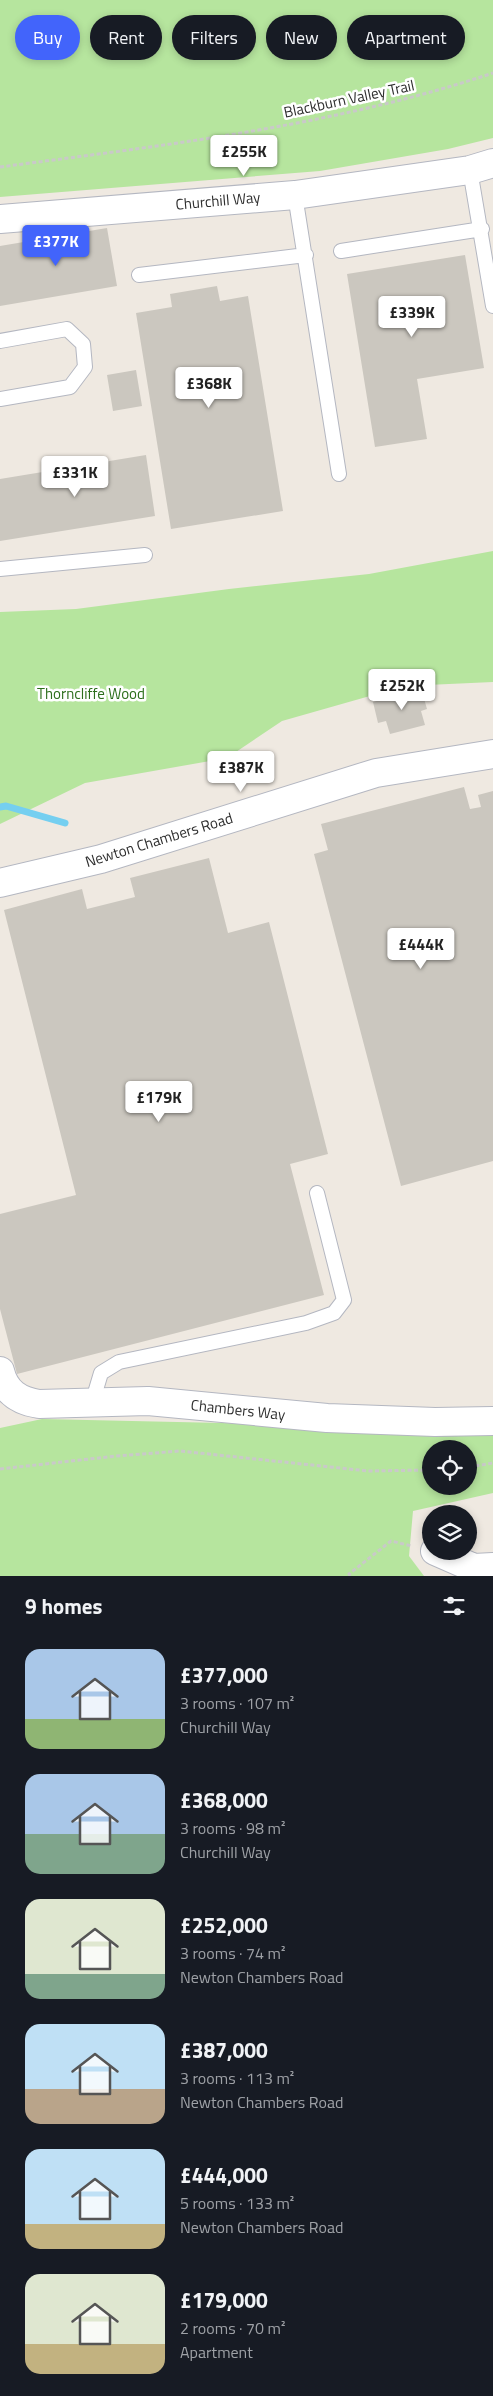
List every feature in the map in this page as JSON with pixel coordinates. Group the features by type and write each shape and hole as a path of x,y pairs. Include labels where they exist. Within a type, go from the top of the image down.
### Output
{"street":[{"name":"Churchill Way","path":"0,219 295,195 481,166"},
{"name":"Newton Chambers Road","path":"0,883 101,859 376,773 493,754"},
{"name":"Chambers Way","path":"0,1371 10,1392 29,1402 48,1404 148,1401 327,1418 435,1422 493,1421"},
{"path":"453,1560 474,1568 493,1566"}],"lane":[{"path":"481,166 482,229 493,306"},
{"path":"295,195 340,474"},
{"path":"341,251 482,229"},
{"path":"139,275 306,255"},
{"path":"0,341 67,330 83,344 85,367 70,387 0,399"},
{"path":"0,569 145,555"},
{"path":"92,1403 101,1373 119,1362 306,1323 334,1313 344,1300 317,1193"}],"path":[{"name":"Blackburn Valley Trail","path":"0,167 240,134 439,91 493,73"},
{"path":"0,1470 116,1456 180,1452 368,1471 422,1470"},
{"path":"477,1466 493,1463"},
{"path":"350,1576 349,1574 391,1541 422,1548"}],"green space":[{"path":"0,0 493,0 493,138 448,149 320,171 0,197"},
{"name":"Thorncliffe Wood","path":"493,551 493,682 405,686 282,721 227,758 85,783 0,824 0,612 76,609 229,589 369,574"},
{"path":"42,1419 442,1428 493,1424 493,1493 440,1505 422,1505 422,1509 413,1511 409,1556 424,1576 0,1576 0,1428"}],"building":[{"path":"107,228 117,286 0,306 0,246"},
{"path":"465,255 484,368 417,379 427,439 375,447 347,274"},
{"path":"217,286 220,301 248,296 283,511 171,529 136,313 172,307 170,294"},
{"path":"136,370 142,406 113,411 107,375"},
{"path":"146,455 155,516 0,541 0,479"},
{"path":"421,688 427,709 421,711 425,725 390,734 386,721 378,723 373,702"},
{"path":"464,787 470,809 481,807 478,795 493,791 493,1161 401,1186 314,854 328,850 321,824"},
{"path":"209,858 228,933 269,922 328,1154 290,1164 324,1295 17,1374 0,1309 0,1214 76,1195 4,910 82,889 87,909 135,897 130,878"}],"waterway":[{"path":"0,807 6,806 65,823"}]}
